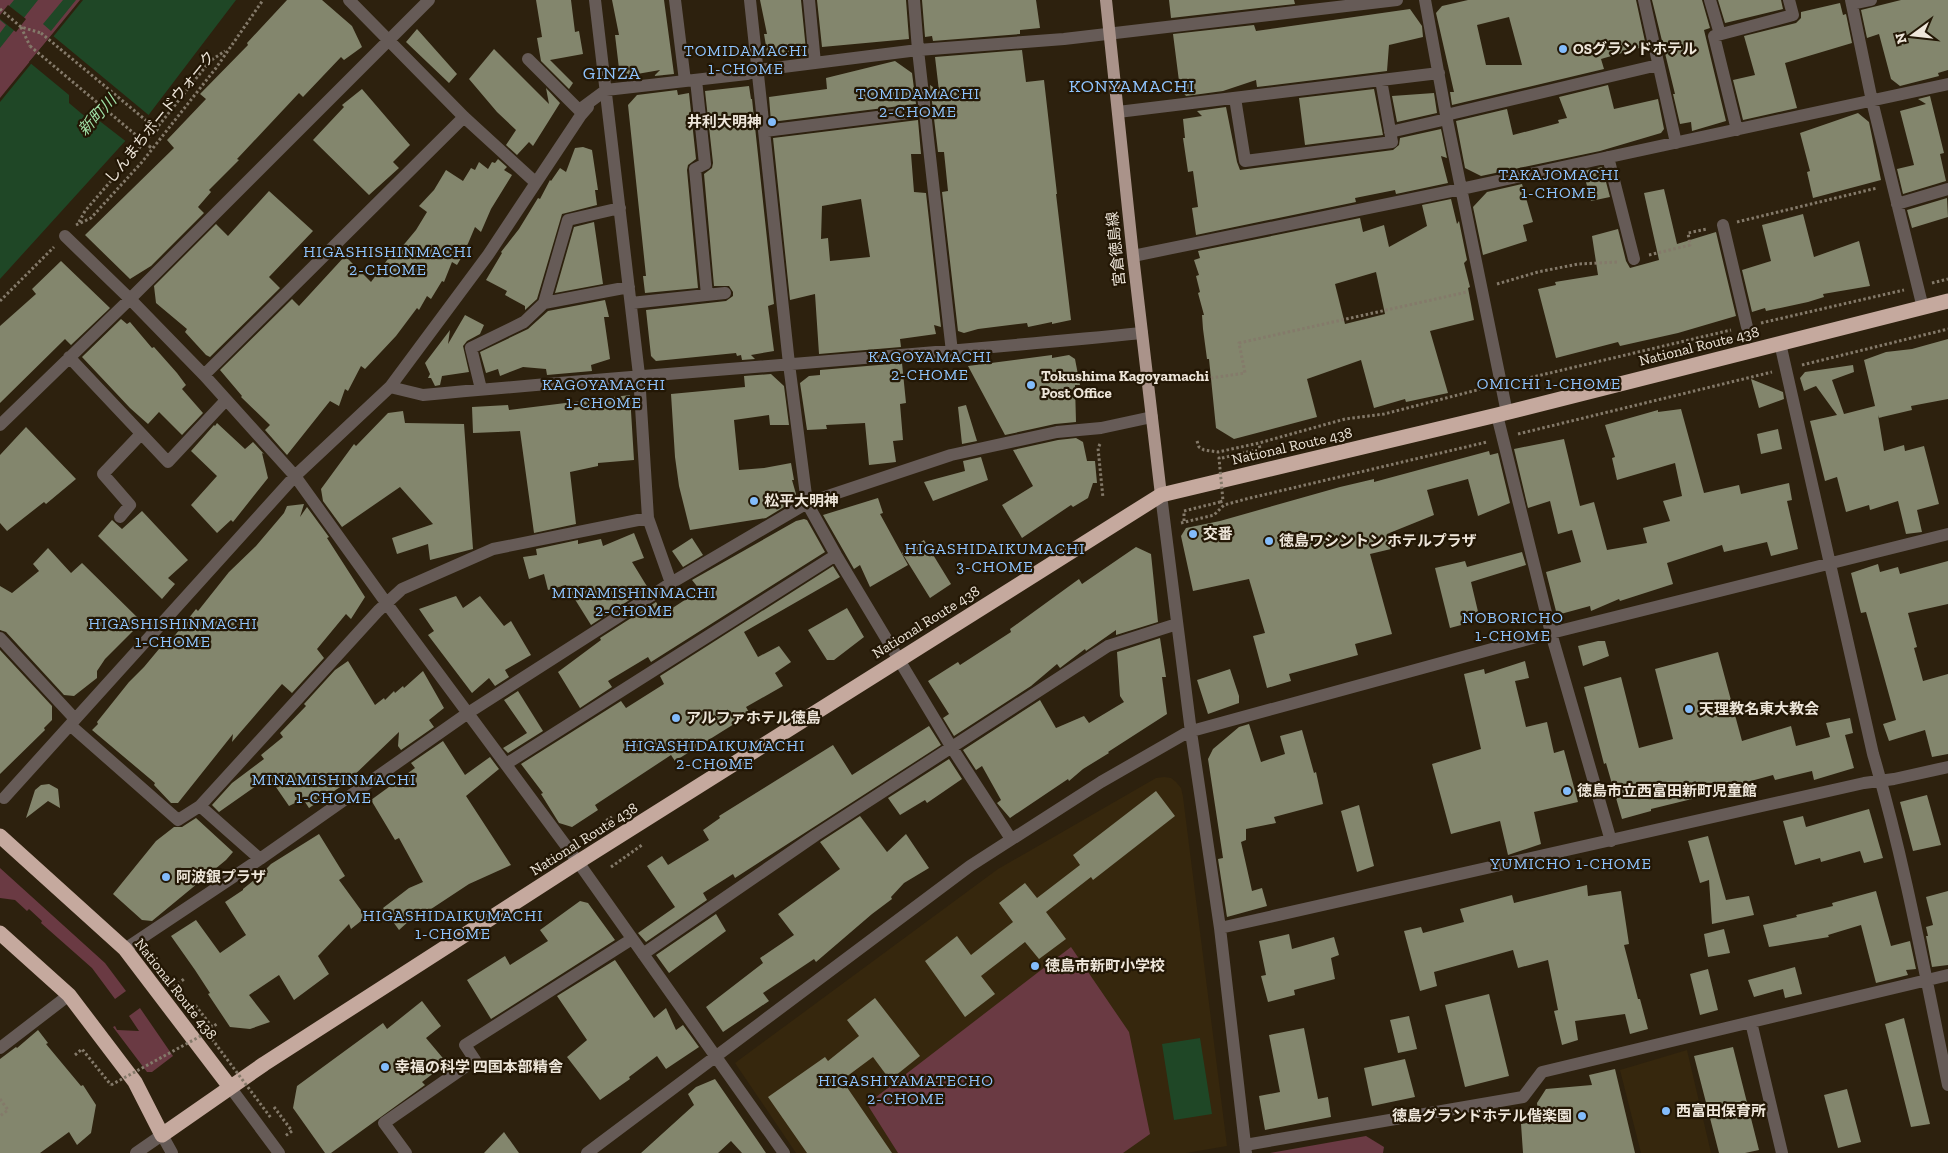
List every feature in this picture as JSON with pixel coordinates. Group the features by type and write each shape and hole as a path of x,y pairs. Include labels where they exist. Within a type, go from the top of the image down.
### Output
{"highway":[{"name":"National Route 438","path":"162,1135 230,1088 578,862 1161,495 1502,414 1948,301"},
{"name":"National Route 438","path":"0,836 125,949 230,1088"},
{"path":"0,933 68,994 135,1082 162,1135"}],"main road":[{"name":"宮倉徳島線","path":"1106,0 1161,495"}],"street":[{"path":"349,0 464,117 535,182"},
{"path":"0,425 130,299 429,0"},
{"path":"595,0 639,375 648,518 671,583"},
{"path":"675,0 691,80 704,164 695,169 707,295"},
{"path":"750,0 807,503 836,555 952,748 1010,839"},
{"path":"809,0 815,63"},
{"path":"914,0 952,352"},
{"path":"528,59 579,110 606,90 747,74 759,70 918,50 1110,34 1302,6 1397,0"},
{"path":"1425,0 1446,117 1501,384 1502,438 1552,633 1611,841"},
{"path":"1644,0 1676,143"},
{"path":"1710,0 1720,34"},
{"path":"1737,130 1714,36 1792,15 1789,0"},
{"path":"1871,0 1852,2 1872,101 1922,308"},
{"path":"1390,132 1658,65"},
{"path":"1118,112 1439,73"},
{"path":"1235,98 1245,161 1392,142 1381,80"},
{"path":"1133,256 1461,189 1948,84"},
{"path":"4,798 295,476 390,387 488,255 581,114 606,90"},
{"path":"765,130 925,111"},
{"path":"204,375 464,117"},
{"path":"1608,157 1634,258"},
{"path":"1897,204 1948,189"},
{"path":"481,389 471,348 524,322 544,303 568,220 620,208"},
{"path":"1723,225 1747,327"},
{"path":"65,236 204,375 295,476 386,604 578,862 784,1153"},
{"path":"544,303 629,287"},
{"path":"631,303 725,293"},
{"path":"390,387 423,394 639,375 952,352 1142,333"},
{"path":"1780,343 1873,754 1881,781 1948,1085"},
{"path":"70,357 168,462 226,400"},
{"path":"125,949 260,859 468,713 671,583 807,503 951,455 1058,432 1100,428 1152,417"},
{"path":"120,516 130,505 103,474 142,434"},
{"path":"1161,495 1191,732 1220,928 1246,1149 1523,1097 1542,1072 1948,975"},
{"path":"0,638 73,722 178,820 200,806 402,589 493,549 648,518"},
{"path":"587,1153 932,892 1010,839 1101,782 1191,732 1552,633 1948,534"},
{"path":"506,764 836,555"},
{"path":"643,954 816,835 1108,646 1177,624"},
{"path":"1220,928 1864,783 1948,767"},
{"path":"200,806 260,859"},
{"path":"406,1153 384,1123 475,1060 465,1045 632,939"},
{"path":"0,1048 68,994"},
{"path":"1751,1022 1782,1153"},
{"path":"230,1088 280,1153"},
{"path":"136,1153 162,1135 172,1153"}],"path":[{"name":"しんまちボードウォーク","path":"0,301 78,223 91,218 153,149 216,68 263,0"},
{"path":"1,10 21,27 41,33 164,135"},
{"path":"21,27 30,46 153,149"},
{"path":"78,223 85,211 160,124 210,61 227,50"},
{"path":"1191,381 1246,373 1238,343 1482,289 1538,272 1570,266 1615,262 1690,245 1688,233 1808,206 1893,184"},
{"path":"1197,442 1199,447 1212,453 1259,443 1345,419 1384,414 1501,384 1948,279"},
{"path":"1177,526 1184,521 1214,515 1224,505 1246,499 1948,330"},
{"path":"1102,438 1098,448 1103,498"},
{"path":"1184,521 1184,511 1223,501 1219,458 1260,449 1259,443"},
{"path":"611,867 642,845"},
{"path":"198,1008 212,1027 217,1024"},
{"path":"203,1027 271,1118"},
{"path":"74,1056 82,1049 111,1085 208,1032"},
{"path":"0,1099 8,1110 0,1116"},
{"path":"274,1106 292,1131 285,1136 283,1133"}],"shaded area":[{"path":"0,0 80,0 0,98"},
{"name":"徳島市新町小学校","path":"1156,778 1171,778 1176,782 1181,788 1183,797 1227,1146 1186,1153 796,1153 735,1063 998,869"},
{"path":"0,868 105,963 126,991 115,999 92,968 41,923 42,921 29,909 27,911 15,900 0,898"},
{"path":"1071,947 1129,1032 1150,1134 1123,1153 898,1153 867,1104"},
{"path":"140,1008 173,1056 152,1072 147,1072 113,1027 115,1026 117,1030 139,1031 129,1016"},
{"name":"西富田保育所","path":"1687,1050 1711,1153 1641,1153 1620,1070"},
{"path":"1366,1136 1384,1147 1383,1153 1270,1153"}],"water":[{"path":"14,0 38,0 0,48 0,33 6,25 0,20 0,17"},
{"path":"63,0 76,0 51,31 43,24"},
{"name":"新町川","path":"83,0 236,0 147,117 0,279 0,102"},
{"path":"1200,1038 1212,1114 1174,1120 1162,1044"}],"pier":[{"path":"8,5 26,19 16,32 0,19 0,15"},
{"path":"52,35 151,117 128,143 97,119 88,119 69,103 69,95 29,62"}],"building":[{"path":"287,0 322,0 352,26 362,47 344,60 341,57 303,97 299,93 237,159 239,160 209,190 211,192 198,207 204,213 151,266 130,279 85,235 174,148 167,140 206,99 200,94 248,45 247,43"},
{"path":"536,0 571,0 575,32 579,31 583,54 550,60 573,83 569,89 541,61 537,38 542,37"},
{"path":"612,0 664,0 674,74 654,76 660,70 620,77 615,35 619,35"},
{"path":"760,0 801,0 806,50 768,58 764,34 767,34"},
{"path":"817,0 906,0 909,39 822,47"},
{"path":"922,0 1036,0 1040,28 1020,30 1020,34 933,41 932,36 925,37"},
{"path":"1169,0 1294,0 1295,4 1171,18"},
{"path":"1468,0 1636,0 1646,46 1601,59 1604,69 1452,105 1450,92 1454,92 1436,13 1442,6","holes":["1509,17 1522,65 1486,65 1477,25"]},
{"path":"1652,0 1702,0 1710,28 1704,30 1726,121 1692,131 1691,122 1680,124 1673,94 1675,94"},
{"path":"1718,0 1781,0 1783,9 1725,23"},
{"path":"1901,0 1948,0 1948,70 1938,73 1939,76 1900,86 1891,79 1879,34 1867,38 1861,10"},
{"path":"1840,3 1843,15 1846,14 1852,43 1785,63 1797,108 1743,120 1733,80 1755,75 1744,36 1796,23 1801,18 1801,12"},
{"path":"1410,9 1422,26 1423,37 1389,45 1387,71 1257,87 1256,80 1223,91 1186,96 1180,89 1173,34 1254,25 1256,31"},
{"path":"417,29 457,74 449,83 406,42"},
{"path":"494,49 549,104 546,88 560,103 533,146 529,142 517,155 506,145 516,130 497,112 469,79"},
{"path":"1022,50 1026,82 1044,80 1071,320 1028,327 1027,323 978,329 964,333 958,331 942,192 948,191 944,152 938,152 930,85 939,91 935,57"},
{"path":"895,61 912,73 916,104 771,122 769,97 827,89 826,78"},
{"path":"1608,85 1614,109 1658,99 1664,129 1661,133 1600,151 1481,176 1465,168 1456,121 1507,109 1513,135 1559,123 1558,120 1567,118 1559,97"},
{"path":"749,86 774,304 768,306 774,351 751,355 755,359 742,360 741,355 737,356 736,353 656,361 651,356 646,310 726,301 733,296 729,286 714,286 704,174 712,168 713,163 705,91"},
{"path":"362,89 410,145 393,162 399,168 369,195 313,140 344,107 342,105"},
{"path":"1374,89 1383,135 1305,145 1299,98"},
{"path":"677,90 678,95 689,93 696,159 688,165 687,170 698,288 645,293 643,276 646,276 628,105 637,95"},
{"path":"1434,93 1437,113 1397,122 1392,96"},
{"path":"1930,96 1944,153 1940,154 1946,181 1903,194 1897,169 1914,165 1900,111 1926,104 1918,99"},
{"path":"1226,107 1240,170 1393,150 1399,145 1400,138 1441,129 1447,158 1441,156 1448,183 1396,194 1395,190 1355,198 1356,202 1196,235 1192,208 1198,207 1193,171 1188,172 1183,138 1185,138 1183,119 1202,116 1197,111"},
{"path":"1858,113 1869,122 1881,180 1813,198 1807,172 1810,171 1800,133"},
{"path":"918,120 921,154 911,154 914,192 926,193 941,327 934,325 936,334 900,339 901,347 819,354 815,294 790,300 773,138","holes":["861,199 870,257 830,261 828,238 821,239 822,206"]},
{"path":"583,147 592,150 598,190 595,190 597,205 562,214 537,299 525,310 525,306 505,295 507,291 486,280 501,252 519,229 538,198 540,199 550,180 560,168 566,172 575,148"},
{"path":"498,159 507,167 504,170 512,175 491,209 481,232 475,227 457,265 452,262 444,282 442,281 431,299 427,296 419,310 417,308 396,336 365,369 361,366 348,391 345,389 339,406 330,401 287,455 265,430 270,425 241,397 220,370 292,299 299,306 345,256 371,282 393,252 396,254 416,230 427,212 419,206 434,190 446,170 463,181 471,168 475,170 479,162 488,169 492,162 495,163"},
{"path":"1602,167 1610,197 1591,201 1583,171"},
{"path":"1522,184 1533,222 1523,225 1527,241 1483,255 1473,207 1487,192"},
{"path":"1664,189 1677,244 1716,232 1736,316 1678,333 1620,346 1618,342 1556,358 1538,289 1556,285 1555,282 1598,275 1592,236 1618,229 1626,261 1630,268 1659,260 1644,193"},
{"path":"269,191 313,231 269,277 280,288 210,357 185,332 187,329 156,303 154,286 216,224 228,236"},
{"path":"1947,198 1948,217 1912,228 1907,210"},
{"path":"1451,199 1457,224 1459,221 1467,260 1464,263 1470,287 1468,288 1474,320 1430,331 1448,393 1406,402 1405,399 1374,408 1361,360 1307,379 1317,417 1234,439 1216,428 1209,359 1207,359 1203,329 1202,315 1204,315 1196,276 1199,275 1194,260 1200,258 1198,251 1360,218 1363,232 1384,225 1389,247 1427,226 1422,205","holes":["1376,272 1385,314 1345,324 1335,284"]},
{"path":"1803,214 1814,257 1859,241 1870,286 1823,294 1824,297 1808,302 1766,311 1765,308 1752,312 1742,270 1771,261 1762,225"},
{"path":"594,222 603,284 555,293 574,227"},
{"path":"61,261 110,308 71,345 65,339 0,403 0,326 36,294 32,289"},
{"path":"605,300 609,317 604,317 610,359 591,365 592,371 547,375 546,369 523,367 500,376 498,369 486,373 480,352 528,329 548,311"},
{"path":"465,315 484,325 480,334 467,341 463,346 469,372 442,376 440,385 435,386 431,378 428,378 430,374 425,363 450,330 448,344"},
{"path":"121,319 127,324 130,322 177,373 186,385 182,389 203,413 182,435 159,412 148,424 130,408 82,357"},
{"path":"1948,339 1948,399 1911,406 1912,410 1878,418 1884,451 1904,445 1905,451 1924,446 1939,504 1917,510 1922,532 1906,534 1898,501 1870,510 1869,505 1846,512 1837,477 1825,481 1810,421 1837,415 1816,386 1804,391 1800,378 1805,372 1853,365 1854,372 1832,380 1844,414 1875,406 1864,360 1886,352 1912,349"},
{"path":"1052,355 1052,358 1069,355 1075,359 1080,385 1075,385 1076,422 1055,424 1005,435 968,366"},
{"path":"902,363 906,403 900,404 903,440 893,441 896,462 869,465 865,423 826,425 827,429 807,430 800,383 809,376 820,375 820,370"},
{"path":"771,374 784,386 789,425 770,425 769,415 734,420 739,470 791,463 794,480 792,480 796,494 789,504 766,518 690,530 679,486 671,394 745,387 744,376"},
{"path":"1751,379 1783,392 1784,399 1759,408"},
{"path":"630,395 634,460 598,463 598,466 570,472 576,524 534,533 520,431 473,433 472,407 508,405 509,410"},
{"path":"966,405 977,441 962,444 958,407"},
{"path":"1681,409 1704,493 1739,485 1741,494 1789,483 1792,500 1787,501 1798,549 1771,556 1767,542 1724,552 1722,545 1667,563 1673,584 1620,601 1619,599 1591,611 1590,606 1557,615 1546,572 1581,562 1572,530 1558,534 1550,501 1528,508 1514,449 1564,439 1580,506 1594,502 1607,550 1647,543 1643,528 1670,521 1663,501 1682,496 1675,463 1617,480 1612,458 1615,457 1605,425 1658,410 1658,412"},
{"path":"403,411 405,423 464,424 473,549 430,560 428,544 397,554 392,538 433,524 400,487 342,527 323,501 321,489 354,444 356,446 388,413"},
{"path":"217,423 245,449 253,442 264,454 262,453 268,478 233,522 231,520 217,533 191,505 217,476 191,451"},
{"path":"26,427 76,479 46,504 44,502 7,531 0,523 0,455"},
{"path":"1778,429 1782,449 1761,454 1757,434"},
{"path":"1076,438 1083,442 1087,461 1095,461 1097,483 1093,483 1088,498 1073,507 1071,505 1022,538 1002,505 1033,486 1013,450"},
{"path":"1489,451 1490,455 1498,453 1510,503 1478,516 1468,479 1427,490 1434,515 1387,534 1391,549 1370,554 1392,634 1355,644 1358,655 1289,674 1291,681 1267,688 1253,636 1265,633 1249,579 1193,591 1181,536 1186,528 1220,521 1340,487 1374,479 1374,482"},
{"path":"981,457 988,480 933,501 924,482 965,471 963,461"},
{"path":"878,498 883,513 880,514 908,565 870,587 860,565 854,569 823,515"},
{"path":"304,504 300,517 307,507 329,537 327,538 365,597 351,619 346,614 317,649 324,658 292,693 282,684 232,742 233,734 178,803 171,803 154,785 155,783 92,730 129,682 169,637 172,639 196,609 198,611 229,572 256,546 284,513 287,506"},
{"path":"142,511 188,560 168,578 175,584 162,599 98,536 112,520 122,529"},
{"path":"807,520 825,552 651,662 648,657 608,681 612,687 580,708 558,672 601,640 600,638 656,602 659,607 663,604 668,611 700,590 692,580 796,521"},
{"path":"634,533 644,558 632,562 648,588 591,625 566,585 548,590 544,574 529,579 523,557 537,555 536,549 578,540 578,544 601,539 603,546"},
{"path":"692,538 703,555 683,567 672,551"},
{"path":"924,540 951,584 930,598 902,553"},
{"path":"1136,547 1151,554 1158,622 1116,635 1116,630 1086,651 1085,649 1060,668 1057,664 1031,686 954,736 943,718 949,714 928,681 958,662 960,665 1011,632 1010,629 1079,579 1082,584"},
{"path":"48,548 71,573 82,563 142,622 105,659 97,671 97,678 74,696 64,695 6,632 0,630 0,586 12,593 39,571 33,564"},
{"path":"1522,552 1526,565 1471,582 1480,620 1450,628 1435,568 1465,561 1467,567"},
{"path":"1948,561 1948,604 1908,613 1917,647 1914,648 1923,681 1948,674 1948,754 1932,757 1925,730 1889,741 1883,724 1896,720 1866,612 1861,613 1851,573 1878,564 1880,572 1898,567 1900,574"},
{"path":"833,566 840,577 744,632 758,657 779,646 791,662 775,673 783,686 746,707 750,714 675,761 671,755 595,805 598,810 572,827 559,823 541,794 543,793 521,764 621,701 626,708 664,684 660,676"},
{"path":"456,596 463,608 480,596 504,626 511,621 531,655 505,670 509,677 495,686 489,678 472,693 428,635 434,631 419,609"},
{"path":"847,608 864,637 834,660 827,660 808,630"},
{"path":"1160,638 1166,677 1162,677 1167,714 1083,769 1069,781 1068,779 1010,818 997,803 1001,800 982,766 976,770 963,750 1040,700 1056,728 1084,716 1089,723 1124,702 1120,696 1117,652"},
{"path":"1605,641 1609,656 1583,666 1578,646"},
{"path":"0,650 52,706 52,720 44,728 45,730 0,774"},
{"path":"1718,652 1742,741 1791,726 1796,746 1830,737 1826,723 1850,718 1853,733 1845,735 1854,768 1814,780 1812,771 1775,780 1773,775 1691,797 1692,799 1651,809 1651,811 1622,819 1606,763 1604,764 1584,687 1621,677 1639,748 1673,739 1655,669"},
{"path":"348,661 375,705 384,698 385,700 394,691 395,693 403,686 404,688 423,671 444,708 429,720 434,727 401,750 398,746 399,732 346,783 309,808 303,799 289,806 269,777 219,812 212,805 232,783 264,759 261,755 283,737 280,733 306,706 304,704 335,670"},
{"path":"1525,661 1529,678 1515,681 1526,727 1547,722 1554,753 1564,750 1578,802 1534,812 1541,844 1508,855 1500,821 1451,834 1432,764 1481,749 1464,674 1484,669 1485,674"},
{"path":"1230,669 1239,696 1239,703 1208,714 1197,680"},
{"path":"518,691 543,731 508,753 503,748 527,733 504,700"},
{"path":"1249,724 1261,762 1285,754 1280,736 1302,730 1314,773 1316,772 1323,804 1274,817 1276,823 1246,829 1246,840 1241,842 1252,891 1262,888 1267,906 1227,917 1218,859 1223,858 1208,759 1213,749 1239,727"},
{"path":"929,726 941,745 735,878 733,874 703,893 707,900 646,942 638,933 675,907 647,866 662,856 668,865 709,840 703,830 720,818 719,816 833,745 852,775"},
{"path":"443,741 465,775 490,757 499,769 466,796 511,865 469,884 422,915 419,912 399,930 383,908 409,888 423,882 399,838 395,840 371,800 415,768 411,763"},
{"path":"949,759 962,779 927,803 925,800 900,815 888,798"},
{"path":"49,784 58,789 60,808 48,801 26,818 35,790 41,785"},
{"path":"1156,791 1175,816 1093,880 1091,877 1046,912 1066,939 1039,959 1025,942 981,976 995,994 965,1017 925,961 957,936 971,955 1013,922 999,903 1025,883 1037,898 1080,865 1073,855"},
{"path":"1927,795 1941,845 1913,851 1900,802"},
{"path":"1359,805 1374,866 1357,872 1341,811"},
{"path":"1869,809 1883,858 1864,863 1860,851 1821,862 1820,858 1795,865 1783,821 1803,816 1806,827"},
{"path":"860,816 887,852 906,834 929,868 904,883 891,897 892,899 816,962 814,959 763,993 769,1001 723,1032 706,1007 763,963 760,958 794,935 778,914 840,869 820,842"},
{"name":"阿波銀プラザ","path":"196,818 233,852 226,860 152,921 142,920 113,894 156,841 174,827 182,827"},
{"path":"319,834 345,876 339,880 366,917 351,929 349,924 318,956 329,974 294,1000 279,975 249,995 270,1022 250,1029 230,1027 208,994 210,993 171,936 196,920 220,953 246,935 225,902 243,890 271,864"},
{"path":"1708,836 1726,900 1749,896 1754,915 1712,924 1709,880 1700,883 1688,841"},
{"path":"1587,885 1588,896 1621,891 1629,944 1624,945 1648,1029 1630,1034 1625,1014 1575,1021 1578,1040 1562,1045 1554,1011 1558,1010 1548,960 1518,968 1513,950 1434,972 1437,986 1420,991 1404,931 1421,927 1423,933 1464,922 1460,909 1512,895 1514,903"},
{"path":"1876,891 1891,946 1910,941 1916,969 1906,970 1908,975 1876,983 1861,925 1828,935 1829,937 1769,947 1763,925 1797,917 1796,915 1833,906 1832,903"},
{"path":"1948,891 1948,965 1932,967 1926,927 1933,925 1926,897"},
{"path":"580,901 588,903 615,940 491,1019 467,980 505,956 510,965 548,941 540,930"},
{"path":"716,914 726,931 669,973 656,955"},
{"path":"1724,929 1730,953 1708,957 1704,934"},
{"path":"1289,934 1292,949 1334,937 1339,955 1331,958 1335,979 1294,990 1295,995 1268,1002 1261,976 1266,975 1259,941"},
{"path":"615,960 654,1018 666,1008 676,1030 683,1025 699,1047 666,1069 657,1056 629,1077 630,1079 600,1100 567,1057 587,1040 557,996"},
{"path":"1795,967 1802,994 1785,998 1783,989 1754,997 1748,980"},
{"path":"1708,969 1718,1010 1700,1015 1690,974"},
{"path":"1489,994 1509,1076 1465,1087 1445,1005"},
{"path":"875,998 920,1056 890,1080 873,1057 842,1080 892,1153 807,1153 768,1097 825,1057 828,1061 859,1036 847,1020"},
{"path":"422,1001 441,1026 426,1038 447,1063 422,1082 425,1085 331,1153 325,1153 293,1108 297,1086 383,1023 387,1029"},
{"path":"1409,1016 1417,1049 1398,1053 1390,1020"},
{"path":"1904,1018 1930,1124 1911,1127 1885,1024"},
{"path":"1304,1028 1318,1099 1328,1097 1331,1117 1265,1130 1259,1096 1280,1092 1269,1035"},
{"path":"38,1030 48,1043 46,1044 81,1086 83,1085 96,1105 91,1133 77,1145 69,1132 40,1153 0,1153 0,1059 17,1048"},
{"path":"1733,1047 1759,1150 1745,1153 1719,1153 1694,1056"},
{"path":"1405,1059 1415,1097 1372,1106 1364,1068"},
{"name":"徳島グランドホテル偕楽園","path":"1615,1069 1635,1153 1523,1153 1521,1124 1539,1121 1537,1103 1546,1089 1592,1085 1589,1075"},
{"path":"715,1079 766,1153 742,1153 731,1141 718,1153 641,1153 694,1105 688,1094 696,1087"},
{"path":"1847,1089 1861,1142 1838,1148 1824,1095"},
{"path":"504,1132 519,1153 484,1153"}],"place":[{"name":"OSグランドホテル","path":"1563,49"},
{"name":"井利大明神","path":"772,122"},
{"name":"Tokushima Kagoyamachi Post Office","path":"1031,385"},
{"name":"松平大明神","path":"754,501"},
{"name":"交番","path":"1193,534"},
{"name":"徳島ワシントン ホテルプラザ","path":"1269,541"},
{"name":"天理教名東大教会","path":"1689,709"},
{"name":"アルファホテル徳島","path":"676,718"},
{"name":"徳島市立西富田新町児童館","path":"1567,791"},
{"name":"阿波銀プラザ","path":"166,877"},
{"name":"徳島市新町小学校","path":"1035,966"},
{"name":"幸福の科学 四国本部精舎","path":"385,1067"},
{"name":"西富田保育所","path":"1666,1111"},
{"name":"徳島グランドホテル偕楽園","path":"1582,1116"}],"district":[{"name":"TOMIDAMACHI 1-CHOME","path":"746,59"},
{"name":"GINZA","path":"612,73"},
{"name":"KONYAMACHI","path":"1132,86"},
{"name":"TOMIDAMACHI 2-CHOME","path":"918,102"},
{"name":"TAKAJOMACHI 1-CHOME","path":"1559,183"},
{"name":"HIGASHISHINMACHI 2-CHOME","path":"388,260"},
{"name":"KAGOYAMACHI 2-CHOME","path":"930,365"},
{"name":"OMICHI 1-CHOME","path":"1549,383"},
{"name":"KAGOYAMACHI 1-CHOME","path":"604,393"},
{"name":"HIGASHIDAIKUMACHI 3-CHOME","path":"995,557"},
{"name":"MINAMISHINMACHI 2-CHOME","path":"634,601"},
{"name":"NOBORICHO 1-CHOME","path":"1513,626"},
{"name":"HIGASHISHINMACHI 1-CHOME","path":"173,632"},
{"name":"HIGASHIDAIKUMACHI 2-CHOME","path":"715,754"},
{"name":"MINAMISHINMACHI 1-CHOME","path":"334,788"},
{"name":"YUMICHO 1-CHOME","path":"1571,863"},
{"name":"HIGASHIDAIKUMACHI 1-CHOME","path":"453,924"},
{"name":"HIGASHIYAMATECHO 2-CHOME","path":"906,1089"}]}
